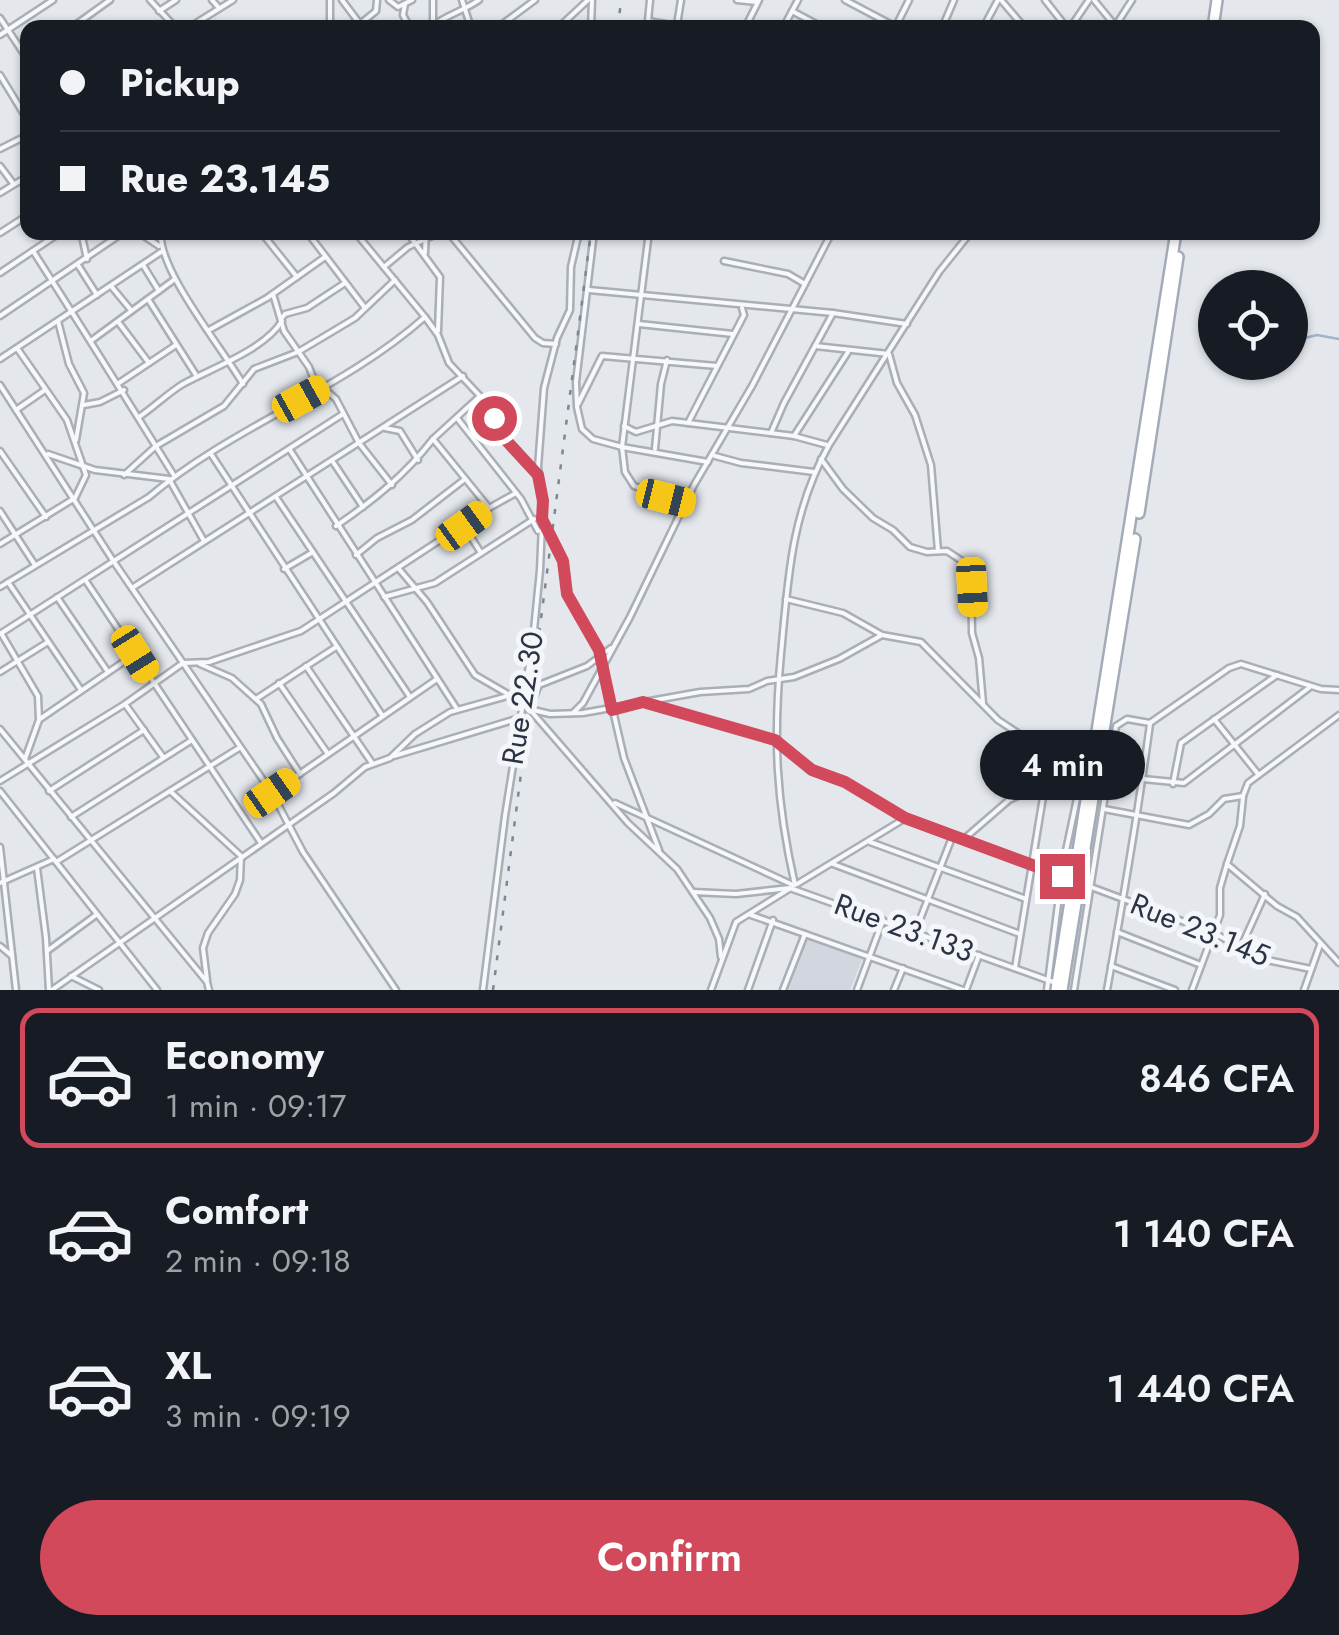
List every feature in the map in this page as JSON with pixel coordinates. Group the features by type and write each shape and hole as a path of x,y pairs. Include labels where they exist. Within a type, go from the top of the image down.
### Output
{"main road":[{"path":"1063,987 1092,762 1178,240"}],"street":[{"path":"23,20 53,0"},
{"path":"82,20 110,0"},
{"path":"150,0 168,20"},
{"path":"159,11 176,0"},
{"path":"212,0 219,8"},
{"path":"200,20 233,0"},
{"path":"364,20 376,12 376,0"},
{"path":"389,0 398,7 412,0"},
{"path":"439,20 462,3 470,6 479,0"},
{"path":"507,20 535,0"},
{"path":"568,20 590,0"},
{"path":"738,0 759,1"},
{"path":"788,20 798,0"},
{"path":"845,0 884,20"},
{"path":"1000,0 1018,20"},
{"path":"1045,0 1061,20"},
{"path":"1075,20 1092,0 1110,20"},
{"path":"405,4 406,20"},
{"path":"792,12 808,20"},
{"path":"0,18 20,48"},
{"path":"0,35 20,22"},
{"path":"0,74 20,108"},
{"path":"0,166 13,184"},
{"path":"0,193 20,180"},
{"path":"0,273 49,240"},
{"path":"83,240 88,259"},
{"path":"0,316 113,240"},
{"path":"149,240 161,249"},
{"path":"161,240 161,249 176,279 244,385"},
{"path":"267,240 298,277"},
{"path":"313,240 365,309"},
{"path":"362,240 426,317 449,363 480,396 504,438 538,475"},
{"path":"412,240 442,285 438,335"},
{"path":"384,267 420,240"},
{"path":"426,240 426,256"},
{"path":"451,240 535,338 556,344"},
{"name":"Rue 22.30","path":"484,990 505,816 527,707 540,570 543,501 538,475 544,388 570,310 576,240"},
{"path":"593,240 576,382 582,429 588,436 622,448 708,462"},
{"path":"648,240 624,426 625,472 634,486 685,502"},
{"path":"574,713 614,646 685,502 828,240"},
{"path":"793,886 775,740 776,679 795,534 814,472 829,445 948,259 964,240"},
{"path":"0,359 161,249"},
{"path":"33,251 92,340 102,363 120,383 204,541"},
{"path":"209,330 273,294 325,257"},
{"path":"724,261 788,274 805,284"},
{"path":"78,265 97,295"},
{"path":"142,265 159,291"},
{"path":"92,340 176,279"},
{"path":"124,475 156,446 224,406 254,369 298,352 365,309 395,280"},
{"path":"139,417 197,376 231,362 274,332 285,314 307,308 345,283"},
{"path":"111,286 131,310"},
{"path":"589,290 908,324"},
{"path":"273,294 285,334 314,380 336,399 358,444 392,486"},
{"path":"148,299 197,376"},
{"path":"688,423 744,315 744,309 738,306"},
{"path":"771,433 833,313"},
{"path":"1,585 393,344 426,317"},
{"path":"58,321 66,356 84,393 76,440"},
{"path":"118,322 150,363"},
{"path":"639,324 732,334"},
{"path":"120,383 176,345"},
{"path":"815,346 889,354"},
{"path":"0,544 75,498 84,481 85,468 76,440 47,389 17,348"},
{"path":"794,436 849,350"},
{"path":"889,354 932,465 938,551"},
{"path":"577,407 600,356 716,366"},
{"path":"655,451 667,360"},
{"path":"132,588 462,376"},
{"path":"0,385 114,562 272,793 288,825 396,990"},
{"path":"16,410 47,389"},
{"path":"84,405 124,390"},
{"path":"0,398 6,394"},
{"path":"336,526 392,486 433,439 480,396"},
{"path":"26,761 39,720 36,692 0,633 343,414"},
{"path":"457,418 516,493 534,519 540,536"},
{"path":"624,426 633,432 668,421 794,436 829,445"},
{"path":"384,428 400,431 418,460"},
{"path":"433,439 488,508"},
{"path":"0,450 46,517"},
{"path":"290,450 457,709"},
{"path":"46,453 85,468 172,478"},
{"path":"211,454 382,715"},
{"path":"713,456 741,464 814,472"},
{"path":"822,459 843,489 872,518 914,549 938,551 968,565 972,634 979,658 983,704"},
{"path":"333,462 363,508"},
{"path":"356,555 377,538 412,520 465,478"},
{"path":"200,664 274,642 318,620 516,493"},
{"path":"276,497 410,697"},
{"path":"0,511 36,565"},
{"path":"383,597 435,583 534,519"},
{"path":"542,519 563,561 567,594 600,655 632,781 659,850"},
{"path":"464,526 481,554"},
{"path":"284,569 313,552"},
{"path":"399,569 467,667 484,682 527,707 634,829 659,850 693,892 714,927 721,957"},
{"path":"85,580 261,843"},
{"path":"8,582 81,690"},
{"path":"57,597 108,672"},
{"path":"784,598 844,613 882,635 914,639 928,647 998,720 1070,768"},
{"path":"527,707 550,714 612,710 700,692 749,689 840,659 882,635"},
{"path":"0,672 48,642"},
{"path":"527,707 538,685 586,666 614,646"},
{"path":"256,699 336,647"},
{"path":"39,720 135,654"},
{"path":"0,781 26,761 125,704 183,662 200,664 232,678 256,699 300,774"},
{"path":"1063,987 1090,886 1116,726 1127,719 1150,723 1235,666 1246,665 1312,686 1339,690"},
{"path":"306,666 372,762"},
{"path":"1173,784 1180,744 1276,675"},
{"path":"272,793 437,679"},
{"path":"279,683 328,754"},
{"path":"1143,779 1184,783 1312,686"},
{"path":"390,758 416,734 457,709 511,695"},
{"path":"643,702 775,740 812,770 845,782 905,818 1062,876"},
{"path":"125,704 164,758"},
{"path":"1192,990 1222,904 1222,879 1240,826 1245,787 1339,716"},
{"path":"37,868 50,990 372,762 523,717"},
{"path":"1214,719 1258,775"},
{"path":"1107,990 1121,898 1135,844 1150,723"},
{"path":"0,730 207,982"},
{"path":"49,791 144,730"},
{"path":"71,817 192,740"},
{"path":"2,883 55,861 240,748"},
{"path":"964,839 1010,800 1045,783 1056,772 1092,762 1062,876 1063,987"},
{"path":"1015,968 1045,783"},
{"path":"0,791 155,988"},
{"path":"170,791 241,856 235,894 221,911 203,948 208,990"},
{"path":"1104,809 1189,825 1209,814 1224,799 1243,796"},
{"name":"Rue 23.133","path":"611,801 793,886 1063,987"},
{"path":"711,990 736,922 905,818"},
{"path":"915,932 953,835"},
{"path":"868,842 1026,898"},
{"path":"0,847 16,990"},
{"path":"832,864 1020,934"},
{"path":"1227,864 1276,906 1298,916 1339,963"},
{"path":"693,892 736,894 793,886"},
{"name":"Rue 23.145","path":"1090,886 1214,932 1262,959 1312,969"},
{"path":"1241,946 1265,894"},
{"path":"751,914 965,990 979,955"},
{"path":"47,951 96,915"},
{"path":"748,990 773,920"},
{"path":"857,990 883,920"},
{"path":"783,990 805,932"},
{"path":"1117,932 1202,965"},
{"path":"1304,990 1320,945"},
{"path":"0,946 12,956"},
{"path":"1112,966 1175,990"},
{"path":"894,990 902,968"},
{"path":"71,976 99,990"},
{"path":"1047,990 1063,987"},
{"path":"142,990 155,988"}],"shaded area":[{"path":"806,936 863,957 850,990 786,990"}],"waterway":[{"path":"1308,337 1339,339"}],"railway":[{"path":"619,20 621,0"},
{"path":"493,990 590,240"}],"route":[{"path":"494,418 500,433 538,475 542,519 563,561 565,590 599,650 612,710 643,702 775,740 818,774 845,782 905,818 1062,876"}]}
